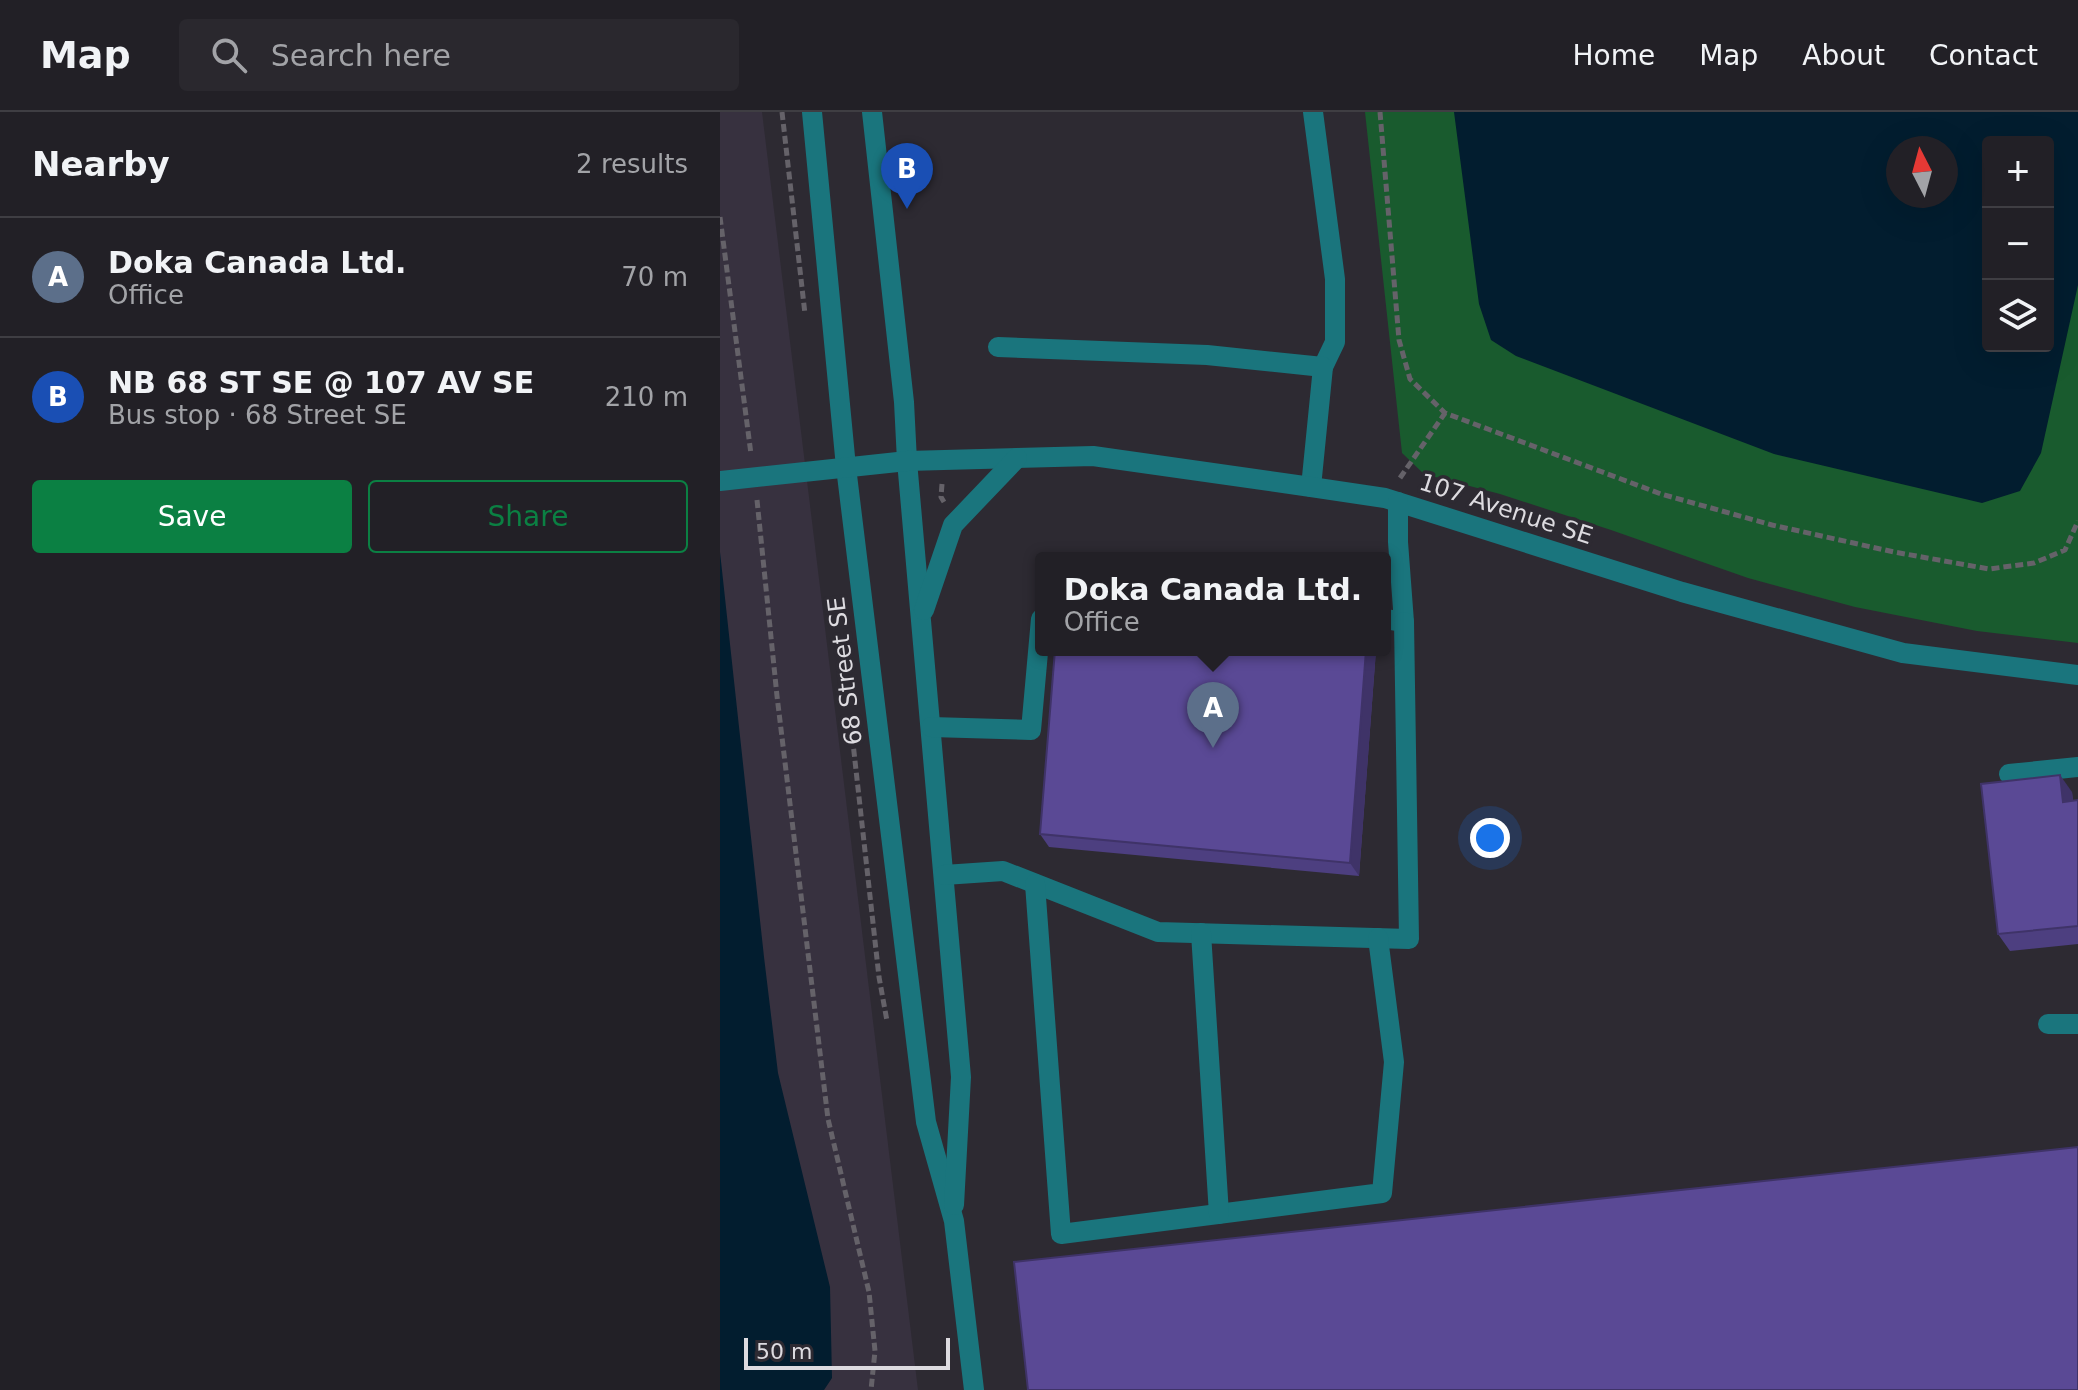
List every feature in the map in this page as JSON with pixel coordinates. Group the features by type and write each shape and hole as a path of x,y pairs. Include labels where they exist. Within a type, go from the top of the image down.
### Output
{"street":[{"name":"68 Street SE","path":"812,112 846,467 926,1122 954,1221 974,1390"},
{"name":"68 Street SE","path":"872,112 904,402 961,1077 954,1221"},
{"path":"1311,487 1323,367 1335,342 1335,279 1313,112"},
{"path":"998,347 1207,355 1323,367"},
{"name":"107 Avenue SE","path":"720,481 907,461 1093,456 1311,487 1392,500 1682,592 1903,653 2078,675"},
{"path":"921,617 953,525 1017,458"},
{"path":"944,875 1003,871 1158,932 1409,939 1395,621 1398,542 1392,500"},
{"path":"931,727 1031,730 1038,656"},
{"path":"2009,774 2078,767"},
{"path":"1035,884 1061,1234 1382,1193 1394,1062 1378,938"},
{"path":"1201,933 1219,1214"},
{"path":"2048,1024 2078,1024"}],"path":[{"path":"1380,112 1399,340 1410,379 1445,413 1661,494 1744,518 1894,552 1989,569 2034,563 2065,550 2078,521"},
{"path":"720,217 754,479 828,1119 869,1292 875,1351 871,1390"},
{"path":"1392,500 1445,413"},
{"path":"942,484 941,497 947,506"}],"shaded area":[{"path":"720,112 762,112 918,1390 720,1390"}],"green space":[{"path":"1365,112 2078,112 2078,643 1977,631 1855,607 1748,578 1500,494 1424,474 1402,453"}],"water":[{"path":"1454,112 2078,112 2078,285 2041,453 2020,491 1982,503 1774,454 1516,356 1491,340 1479,304"},
{"path":"720,552 778,1073 830,1287 832,1378 824,1390 720,1390"}],"building":[{"path":"1055,656 1366,656 1350,863 1040,834"},
{"path":"2060,775 2063,802 2078,800 2078,926 1998,934 1981,784"},
{"path":"2078,1147 2078,1390 1028,1390 1014,1262"}],"place":[{"name":"NB 68 ST SE @ 107 AV SE","path":"907,209"},
{"name":"Doka Canada Ltd.","path":"1213,748"}]}
